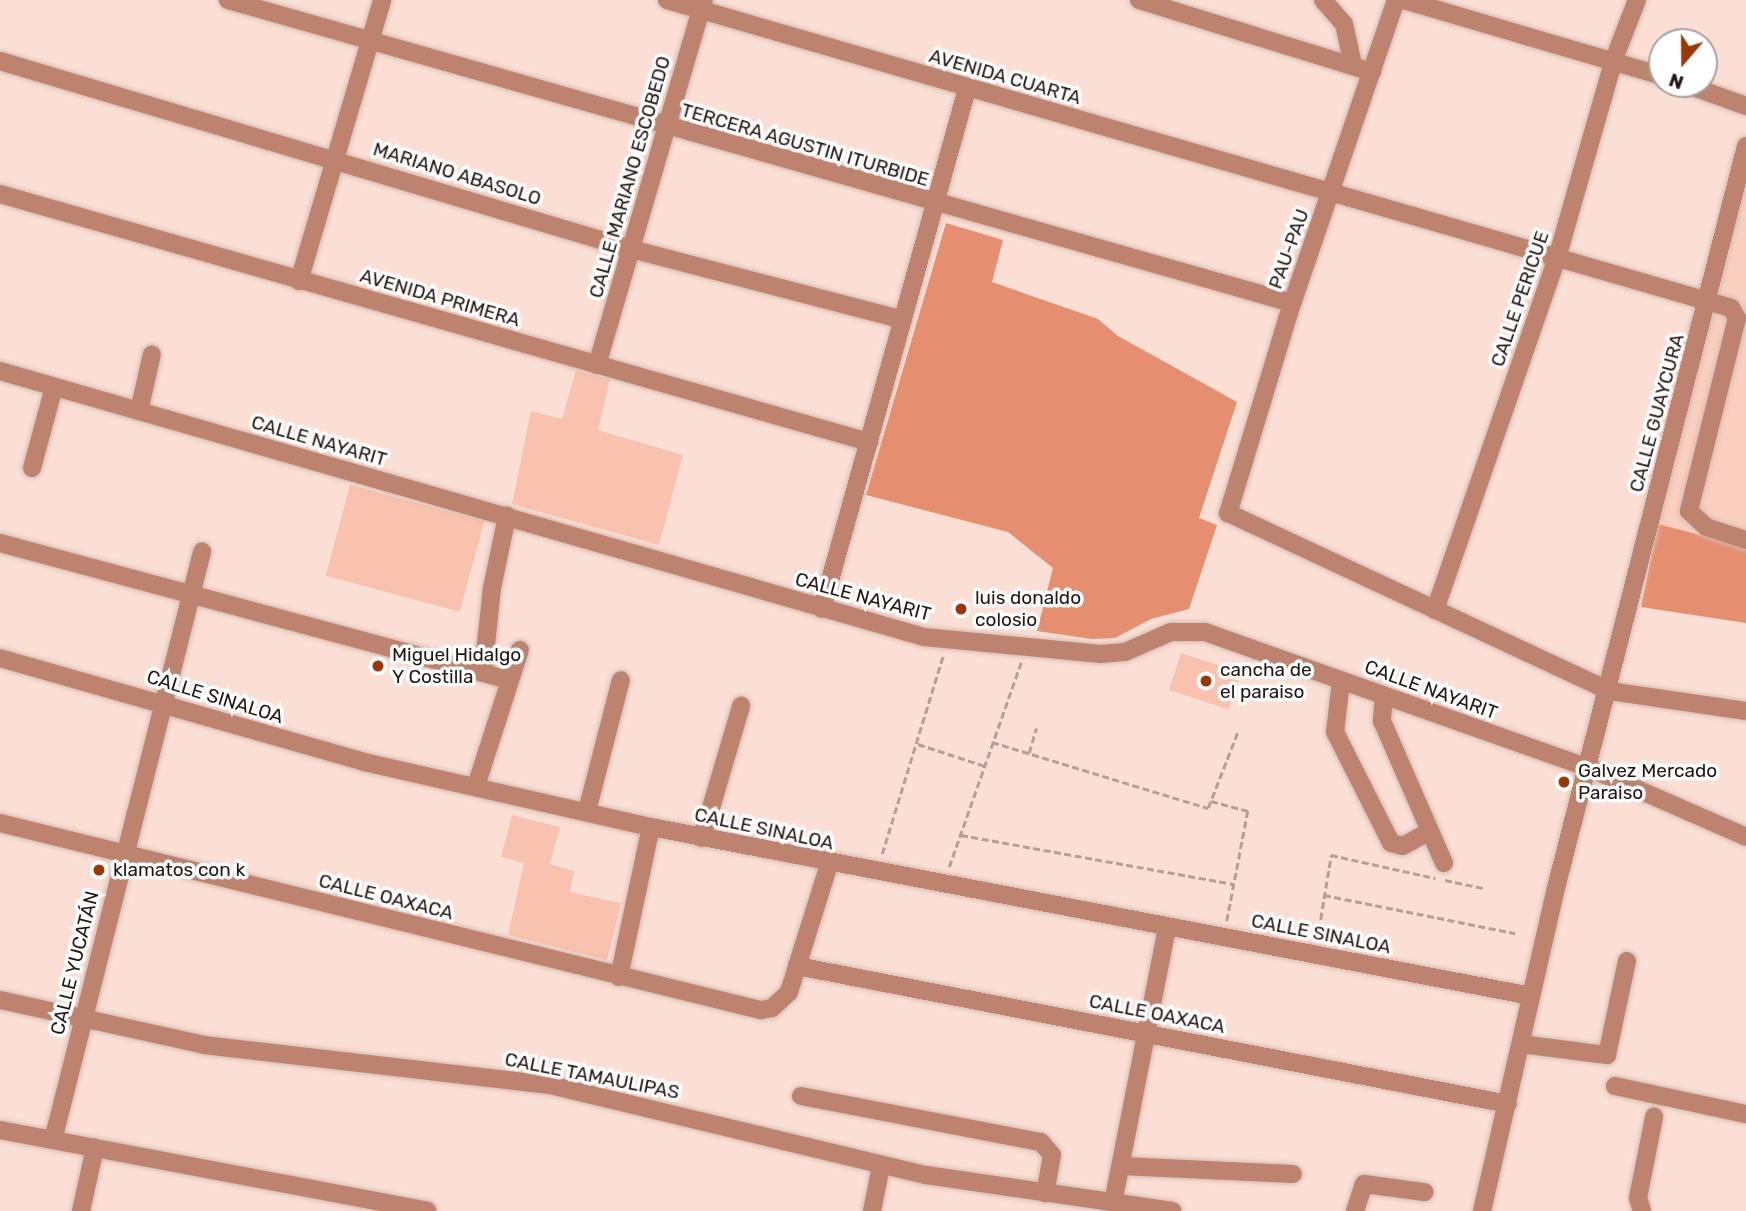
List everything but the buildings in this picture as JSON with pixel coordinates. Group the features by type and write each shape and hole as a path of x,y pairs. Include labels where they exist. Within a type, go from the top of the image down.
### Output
{"street":[{"name":"TERCERA AGUSTIN ITURBIDE","path":"228,0 935,204 1292,303"},
{"path":"299,281 382,0"},
{"name":"AVENIDA CUARTA","path":"667,0 703,5 967,89 1731,308 1737,318 1689,511 1706,527 1746,540"},
{"path":"1139,0 1186,6 1372,72"},
{"path":"1322,0 1344,24 1353,65"},
{"name":"PAU-PAU","path":"1396,0 1292,303 1228,513 1435,610"},
{"path":"1404,0 1648,71"},
{"name":"CALLE PERICUE","path":"1435,610 1558,258 1614,59 1637,0"},
{"name":"CALLE MARIANO ESCOBEDO","path":"597,365 703,5"},
{"name":"MARIANO ABASOLO","path":"0,61 631,249 903,320"},
{"path":"822,609 967,89"},
{"path":"1718,96 1746,106"},
{"name":"CALLE GUAYCURA","path":"1589,768 1746,146"},
{"name":"AVENIDA PRIMERA","path":"0,194 869,442"},
{"path":"139,411 152,354"},
{"name":"CALLE NAYARIT","path":"0,371 822,609 924,636 1025,649 1125,652 1185,629 1589,768 1746,837"},
{"path":"32,468 54,387"},
{"path":"483,673 492,588 507,516"},
{"path":"0,543 509,680"},
{"name":"CALLE YUCATÁN","path":"53,1140 202,552"},
{"path":"1435,610 1609,691 1746,710"},
{"path":"476,786 520,650"},
{"name":"CALLE SINALOA","path":"0,658 365,762 652,827 829,864 1531,996"},
{"path":"587,811 621,681"},
{"path":"1341,681 1335,732 1391,843 1403,846 1430,831"},
{"path":"1384,696 1382,721 1444,863"},
{"path":"702,838 741,706"},
{"path":"1482,1211 1531,996 1589,768"},
{"name":"CALLE OAXACA","path":"0,824 761,1010 782,1001 797,966 1508,1104"},
{"path":"619,977 652,827"},
{"path":"797,966 829,864"},
{"path":"1113,1203 1167,926"},
{"path":"1521,1044 1606,1055 1627,961"},
{"name":"CALLE TAMAULIPAS","path":"0,1000 83,1016 204,1045 550,1085 806,1143 881,1166 1172,1211"},
{"path":"1615,1086 1746,1114"},
{"path":"801,1096 1041,1142 1052,1155 1045,1193"},
{"path":"1642,1211 1638,1198 1654,1117"},
{"path":"0,1130 418,1210"},
{"path":"80,1211 95,1149"},
{"path":"872,1211 881,1166"},
{"path":"1121,1166 1293,1174"},
{"path":"1355,1211 1364,1184 1424,1192"}],"path":[{"path":"943,885 1025,649"},
{"path":"881,857 944,654"},
{"path":"1029,753 1036,728"},
{"path":"992,742 1208,808 1238,731"},
{"path":"917,743 985,766"},
{"path":"1211,802 1248,811 1227,923"},
{"path":"961,835 1234,884"},
{"path":"1314,954 1331,855 1483,888"},
{"path":"1324,895 1515,933"}],"shaded area":[{"path":"1746,170 1746,547 1658,524"},
{"path":"946,223 1003,240 992,282 1098,319 1118,336 1237,402 1199,518 1217,525 1189,609 1151,619 1115,638 1092,639 1037,631 1053,568 1008,532 866,495"},
{"path":"576,370 610,379 598,430 683,455 659,545 512,504 531,411 562,419"},
{"path":"350,485 484,521 460,612 326,576"},
{"path":"1658,524 1746,547 1746,623 1641,607"},
{"name":"cancha de el paraiso","path":"1181,653 1241,672 1229,710 1169,690"},
{"path":"512,815 560,827 550,864 574,871 570,892 621,903 607,960 508,935 524,863 501,857"}],"place":[{"name":"luis donaldo colosio","path":"961,609"},
{"name":"Miguel Hidalgo Y Costilla","path":"378,666"},
{"name":"cancha de el paraiso","path":"1206,681"},
{"name":"Galvez Mercado Paraiso","path":"1564,782"},
{"name":"klamatos con k","path":"99,870"}]}
